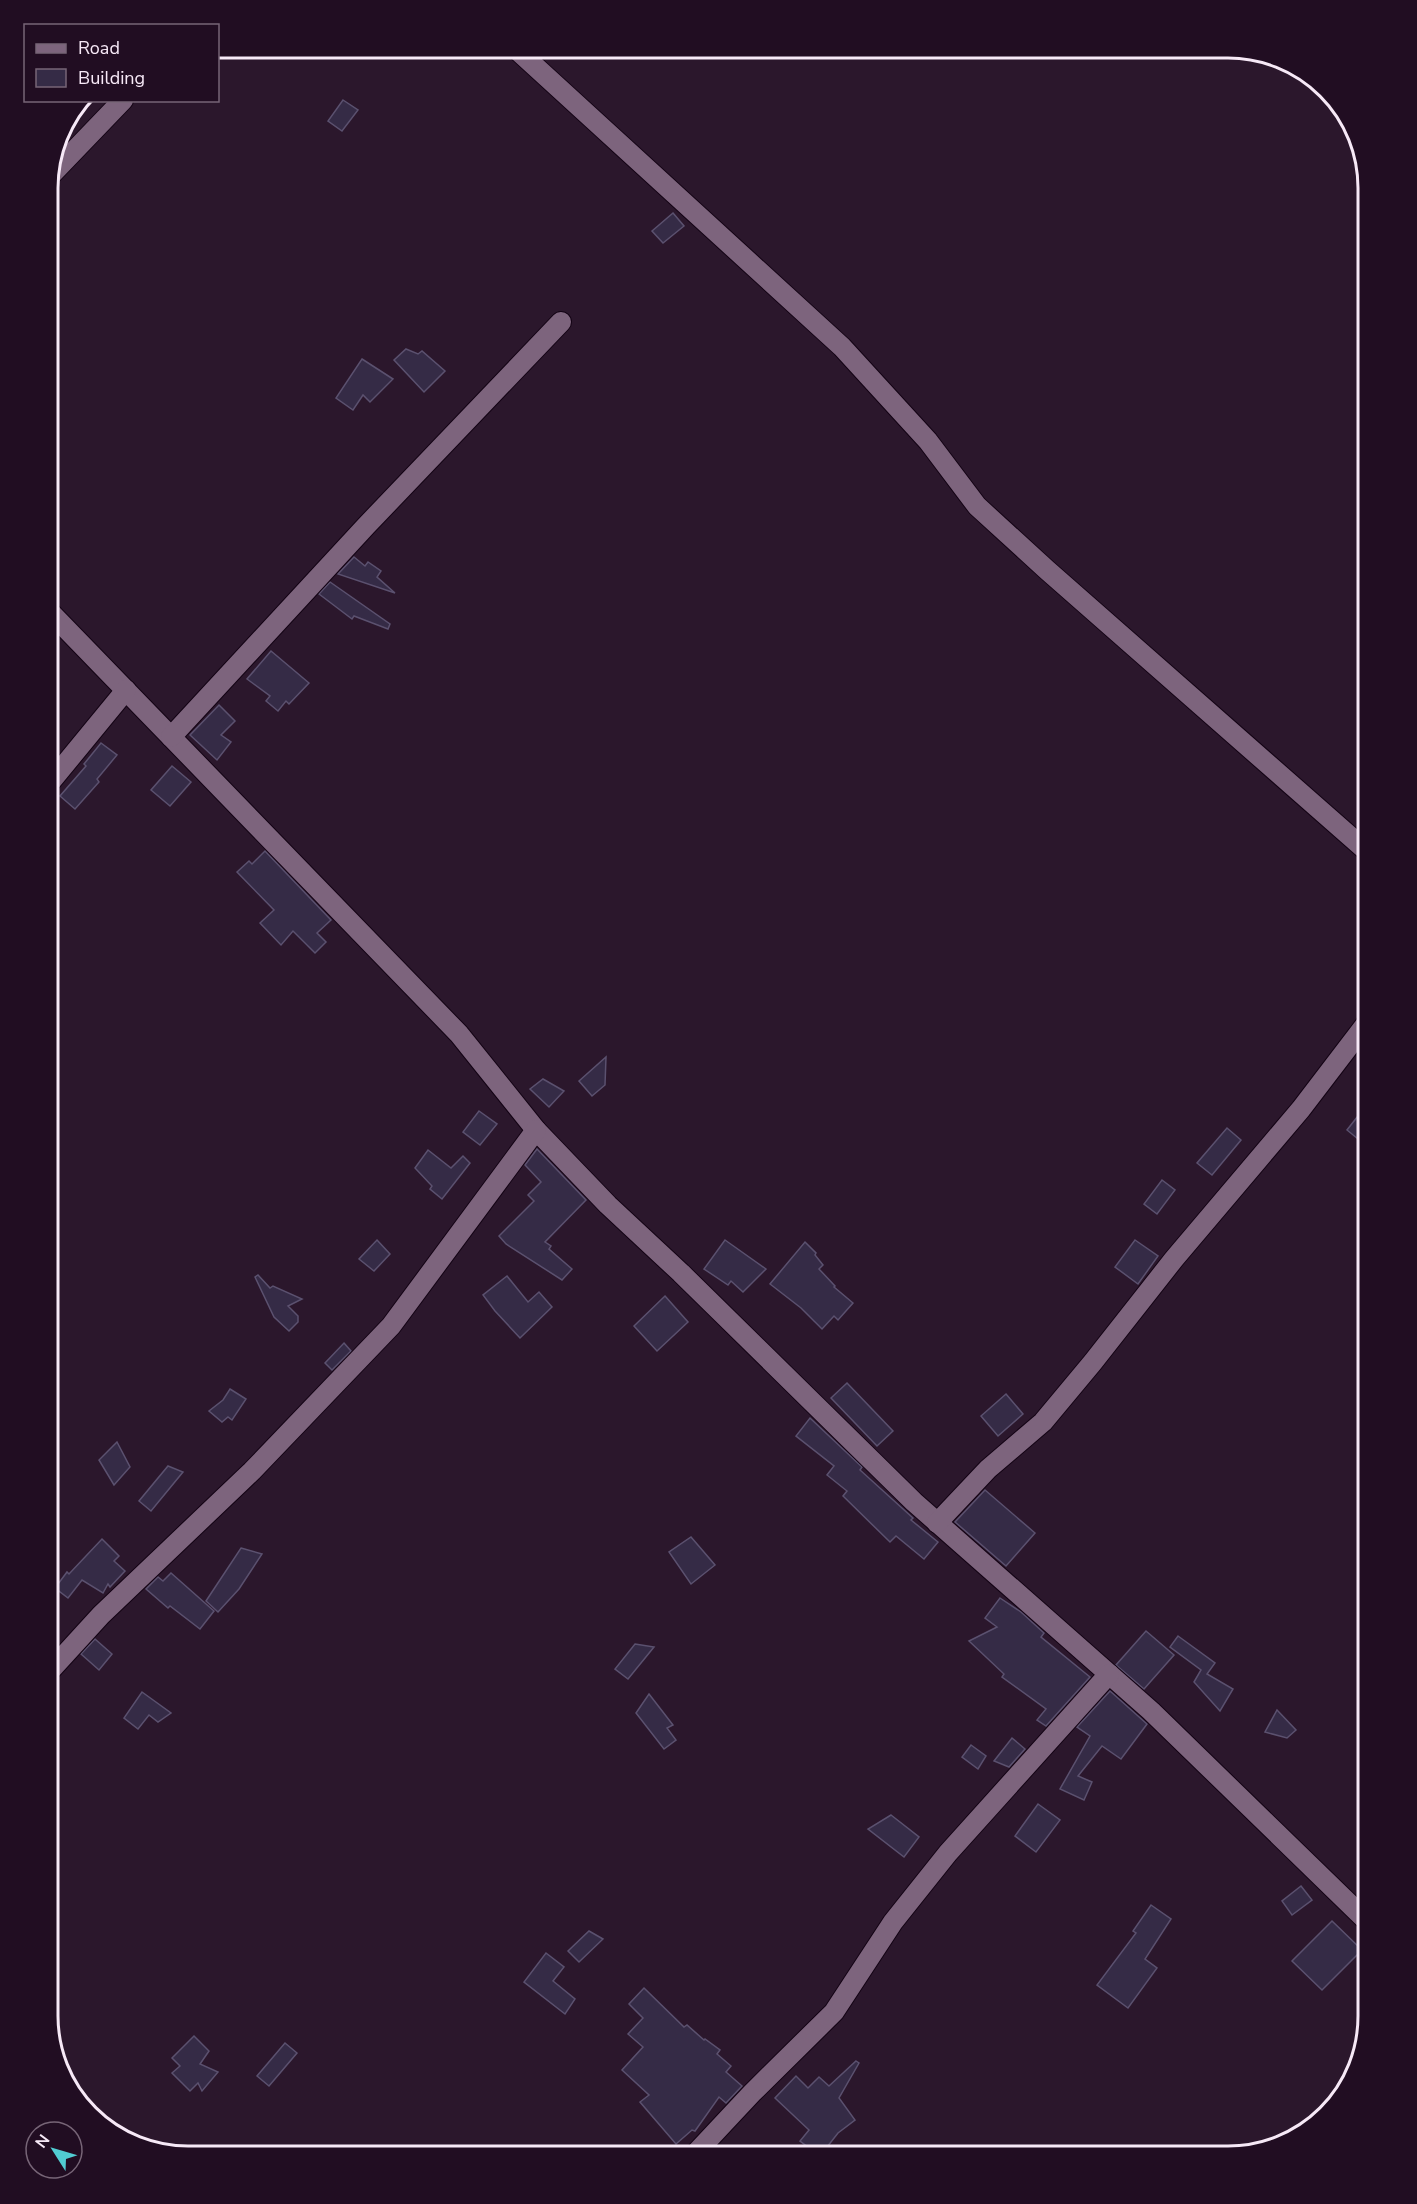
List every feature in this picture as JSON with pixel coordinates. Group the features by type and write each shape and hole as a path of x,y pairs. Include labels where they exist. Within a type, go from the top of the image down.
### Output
{"street":[{"path":"526,58 842,347 928,441 977,506 1358,843"},
{"path":"61,164 121,102"},
{"path":"171,737 366,526 561,322"},
{"path":"59,621 459,1034 536,1131 608,1205 681,1272 914,1502 1151,1711 1358,1912"},
{"path":"59,772 126,690"},
{"path":"937,1523 988,1469 1043,1422 1174,1258 1301,1108 1358,1034"},
{"path":"58,1662 101,1615 252,1471 391,1326 536,1131"},
{"path":"703,2145 834,2012 893,1922 948,1853 1109,1674"}],"building":[{"path":"343,100 358,110 342,131 328,121"},
{"path":"673,213 684,226 663,243 652,231"},
{"path":"406,349 418,354 422,351 445,371 424,392 394,360"},
{"path":"362,359 393,379 370,402 363,395 353,410 336,398"},
{"path":"354,557 365,566 368,562 381,571 377,577 395,593 338,574"},
{"path":"330,582 390,624 388,629 354,616 352,619 319,594"},
{"path":"271,651 309,683 289,704 286,701 278,711 266,701 270,696 247,679"},
{"path":"219,705 235,721 221,735 231,742 217,760 190,735"},
{"path":"101,743 117,755 97,779 99,782 75,809 60,796 86,766 84,764"},
{"path":"172,766 191,782 170,806 151,790"},
{"path":"265,851 331,920 317,933 326,942 315,953 293,931 281,945 260,923 274,910 237,872 249,861 252,864"},
{"path":"606,1057 605,1085 592,1096 579,1081"},
{"path":"543,1079 564,1091 549,1107 530,1089"},
{"path":"479,1111 497,1124 480,1145 463,1132"},
{"path":"1358,1116 1358,1139 1347,1130"},
{"path":"1227,1128 1241,1140 1212,1175 1197,1163"},
{"path":"537,1149 586,1200 545,1242 551,1246 549,1249 572,1269 562,1280 506,1244 499,1236 534,1201 528,1195 541,1182 525,1165"},
{"path":"428,1150 451,1168 463,1156 470,1163 442,1199 430,1189 432,1186 415,1168"},
{"path":"1162,1180 1175,1190 1157,1214 1144,1204"},
{"path":"377,1240 390,1254 374,1271 359,1259"},
{"path":"725,1240 766,1269 743,1292 731,1281 728,1285 704,1269"},
{"path":"1135,1240 1158,1256 1138,1284 1115,1267"},
{"path":"805,1242 816,1253 815,1255 823,1265 819,1269 834,1287 853,1303 838,1320 834,1316 822,1329 801,1308 770,1284"},
{"path":"258,1275 270,1288 273,1286 302,1299 288,1306 298,1316 298,1322 289,1331 274,1317 255,1277"},
{"path":"507,1276 528,1302 539,1292 552,1307 520,1338 483,1295"},
{"path":"665,1296 688,1322 657,1351 634,1326"},
{"path":"344,1343 351,1351 332,1370 325,1363"},
{"path":"847,1383 893,1431 877,1446 831,1398"},
{"path":"230,1389 246,1399 232,1420 228,1417 222,1422 209,1411 223,1400"},
{"path":"1006,1394 1023,1414 998,1436 981,1416"},
{"path":"810,1418 862,1467 860,1470 913,1518 911,1520 938,1542 924,1559 896,1536 890,1542 843,1496 847,1491 827,1475 834,1466 796,1436"},
{"path":"117,1442 130,1467 114,1485 99,1460"},
{"path":"168,1466 183,1472 151,1511 139,1501"},
{"path":"985,1490 1035,1533 1006,1566 955,1522"},
{"path":"691,1537 715,1565 691,1584 669,1552"},
{"path":"102,1539 119,1556 114,1561 125,1571 110,1587 108,1584 103,1593 82,1580 68,1598 58,1590 58,1584 67,1572 69,1574"},
{"path":"241,1548 262,1554 239,1589 218,1612 206,1601"},
{"path":"171,1573 214,1611 200,1629 170,1606 168,1608 146,1589 158,1577 163,1581"},
{"path":"1000,1598 1021,1612 1044,1633 1041,1637 1090,1677 1046,1726 1037,1720 1046,1709 1002,1677 1004,1674 969,1641 997,1627 985,1618"},
{"path":"1146,1631 1174,1655 1144,1689 1116,1665"},
{"path":"1178,1636 1215,1663 1207,1674 1233,1689 1220,1711 1194,1682 1201,1670 1170,1647"},
{"path":"95,1639 112,1654 99,1670 81,1654"},
{"path":"635,1644 654,1647 628,1679 615,1669"},
{"path":"1110,1691 1147,1724 1121,1759 1102,1746 1078,1776 1092,1782 1084,1800 1060,1789 1090,1736 1077,1727"},
{"path":"142,1692 171,1713 158,1722 149,1715 138,1729 124,1718"},
{"path":"649,1694 673,1725 667,1728 676,1740 664,1749 636,1713"},
{"path":"1277,1710 1296,1730 1287,1738 1265,1732"},
{"path":"1012,1738 1025,1749 1009,1767 994,1761"},
{"path":"971,1745 986,1756 978,1769 962,1757"},
{"path":"1038,1804 1060,1820 1036,1852 1015,1836"},
{"path":"891,1815 919,1837 904,1857 868,1829"},
{"path":"1301,1886 1312,1900 1292,1915 1282,1901"},
{"path":"1151,1905 1171,1919 1145,1959 1157,1968 1128,2008 1097,1985 1136,1933 1133,1931"},
{"path":"1332,1921 1358,1946 1358,1954 1322,1990 1292,1961"},
{"path":"589,1931 603,1939 579,1962 568,1951"},
{"path":"546,1953 564,1967 553,1981 575,1999 565,2014 524,1982"},
{"path":"644,1988 684,2027 687,2025 720,2050 717,2054 731,2066 726,2072 742,2086 726,2103 719,2097 695,2131 692,2130 676,2144 640,2102 649,2095 622,2070 643,2047 628,2034 643,2018 629,2004"},
{"path":"194,2036 209,2051 200,2064 218,2072 202,2091 198,2083 190,2091 172,2073 180,2066 172,2058"},
{"path":"285,2043 297,2053 269,2086 257,2076"},
{"path":"856,2061 859,2063 839,2098 855,2120 838,2133 828,2146 806,2146 800,2141 809,2130 775,2098 796,2076 808,2088 819,2077 829,2086"}]}
